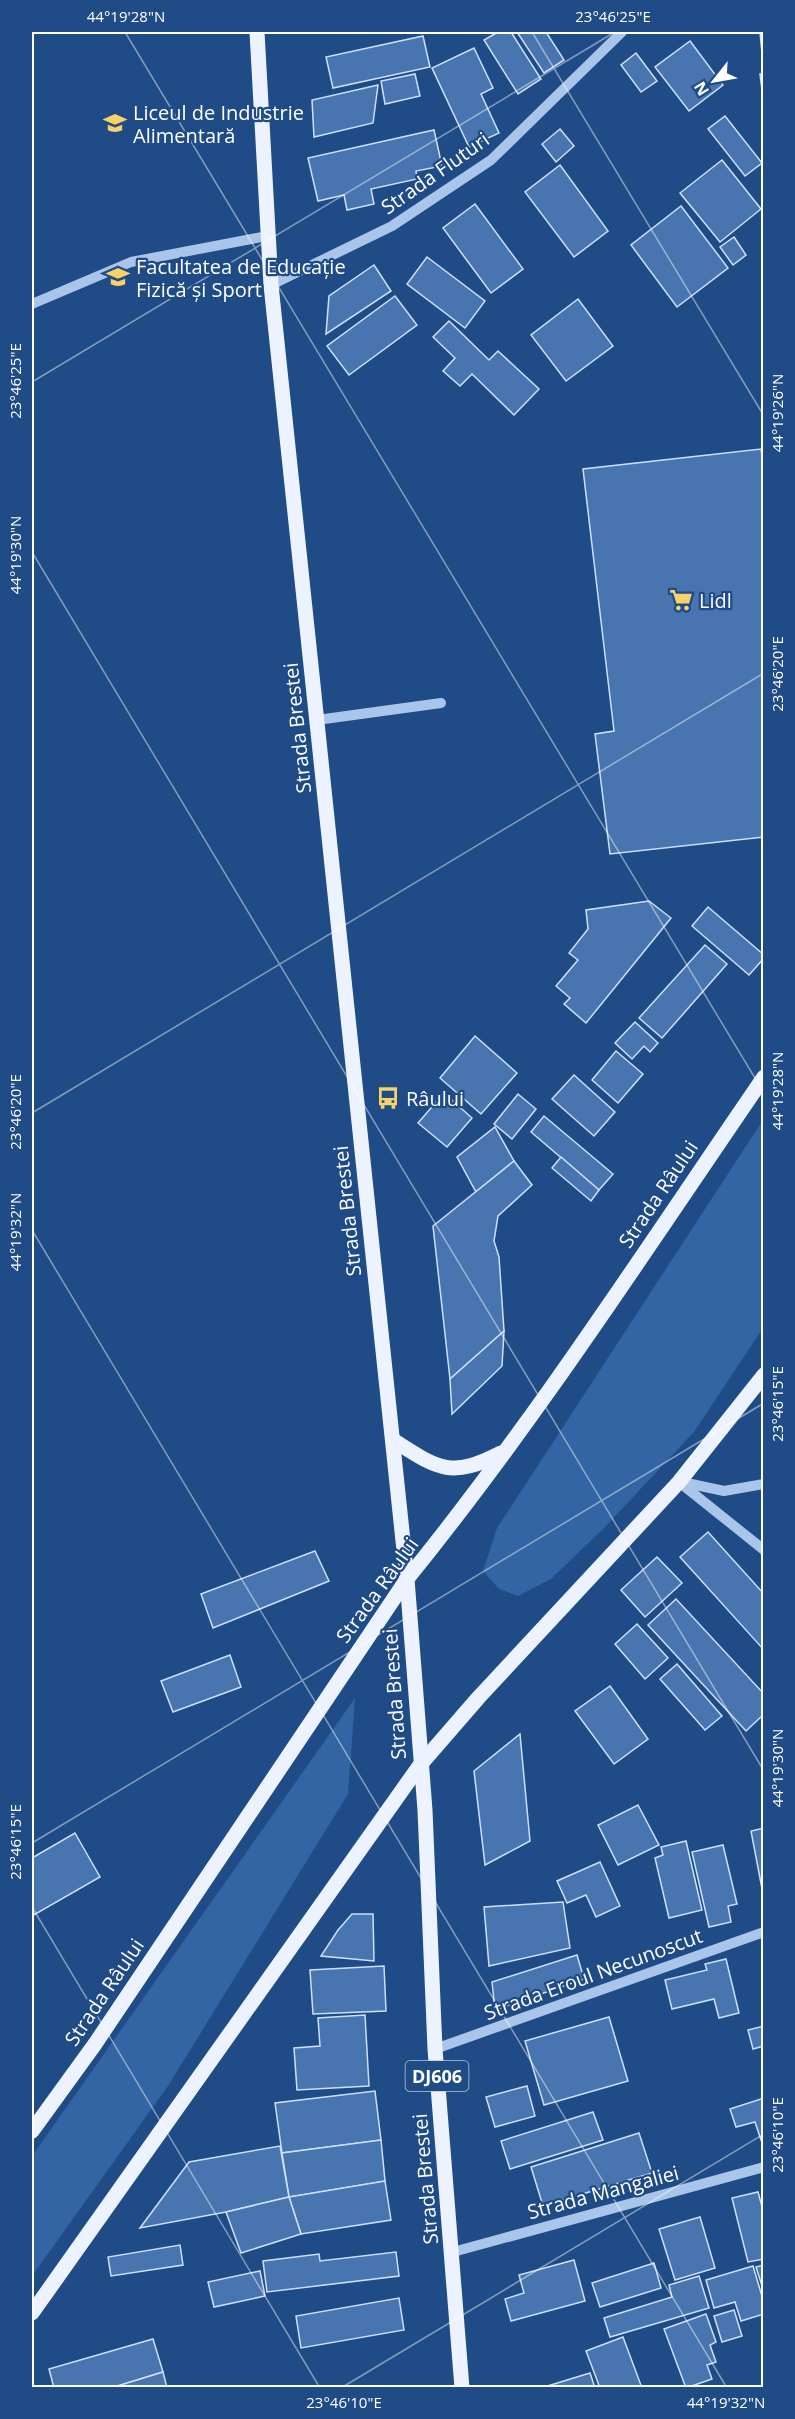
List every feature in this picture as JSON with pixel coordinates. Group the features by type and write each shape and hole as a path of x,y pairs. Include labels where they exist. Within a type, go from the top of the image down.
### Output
{"main road":[{"name":"Strada Brestei","path":"257,32 271,285 407,1579 425,1810 435,2049 453,2252 462,2388"},
{"name":"Strada Râului","path":"32,2131 95,2044 407,1579 463,1510 764,1077"},
{"path":"32,2313 420,1765 479,1697 679,1482 764,1375"},
{"path":"393,1440 436,1466 458,1469 477,1466 504,1452"}],"street":[{"name":"Strada Fluturi","path":"271,285 392,226 491,160 622,32"},
{"path":"32,304 131,262 267,236"},
{"path":"317,720 441,703"},
{"path":"679,1482 724,1491 764,1484"},
{"path":"679,1482 764,1550"},
{"name":"Strada Eroul Necunoscut","path":"435,2049 764,1932"},
{"name":"Strada Mangaliei","path":"453,2252 764,2167"}],"shaded area":[{"path":"763,1120 763,1328 694,1432 605,1527 551,1579 518,1596 499,1589 483,1571 497,1528"},
{"path":"355,1698 348,1794 168,2086 32,2276 32,2156"}],"building":[{"path":"498,32 511,32 541,79 518,94 484,40"},
{"path":"517,32 546,32 564,60 544,73"},
{"path":"760,32 764,32 764,64 763,64"},
{"path":"423,36 430,67 333,88 326,57"},
{"path":"690,41 723,85 689,111 655,67"},
{"path":"474,48 493,88 481,94 499,133 469,147 432,68"},
{"path":"636,53 657,81 641,92 621,65"},
{"path":"415,74 420,96 385,104 381,81"},
{"path":"760,74 764,74 764,106"},
{"path":"378,85 373,123 314,137 312,100"},
{"path":"725,116 762,163 745,176 708,129"},
{"path":"560,129 574,146 556,162 542,144"},
{"path":"434,130 442,166 416,171 417,179 371,189 374,204 347,210 344,195 318,201 308,158"},
{"path":"722,160 761,209 720,242 680,193"},
{"path":"560,165 608,231 574,257 525,192"},
{"path":"475,204 523,269 491,293 443,228"},
{"path":"681,206 728,268 677,307 631,245"},
{"path":"734,237 746,255 733,265 720,247"},
{"path":"427,257 485,301 465,328 407,284"},
{"path":"374,265 391,291 326,334 329,296"},
{"path":"395,296 417,325 349,375 327,346"},
{"path":"578,299 613,346 566,381 531,335"},
{"path":"449,321 489,360 498,351 539,389 514,415 472,374 460,386 443,371 455,358 433,337"},
{"name":"Lidl","path":"761,449 764,469 764,837 610,854 595,734 614,731 583,469"},
{"path":"649,901 671,918 586,1023 564,1004 570,998 556,986 578,960 569,953 588,929 586,910"},
{"path":"708,907 764,955 749,975 692,926"},
{"path":"705,945 727,964 662,1038 639,1018"},
{"path":"635,1022 658,1043 650,1052 644,1046 632,1059 615,1043"},
{"path":"475,1036 517,1073 481,1114 440,1078"},
{"path":"616,1051 643,1074 618,1103 592,1080"},
{"path":"574,1075 615,1112 594,1136 552,1099"},
{"path":"444,1093 472,1118 447,1147 418,1123"},
{"path":"518,1094 536,1109 512,1139 494,1124"},
{"path":"544,1116 613,1174 599,1190 531,1132"},
{"path":"495,1127 514,1161 476,1192 457,1157"},
{"path":"561,1157 599,1190 591,1201 552,1168"},
{"path":"514,1161 532,1185 498,1216 494,1241 499,1257 504,1331 450,1379 433,1226"},
{"path":"504,1331 502,1366 452,1414 450,1379"},
{"path":"708,1532 764,1594 764,1650 680,1557"},
{"path":"315,1551 329,1581 213,1628 201,1594"},
{"path":"657,1557 682,1583 645,1617 621,1590"},
{"path":"676,1599 764,1694 764,1714 746,1731 648,1625"},
{"path":"637,1624 668,1658 645,1679 615,1644"},
{"path":"230,1655 241,1687 173,1712 161,1681"},
{"path":"677,1664 722,1716 705,1730 660,1679"},
{"path":"610,1686 648,1739 614,1764 575,1711"},
{"path":"520,1734 530,1841 485,1865 474,1771"},
{"path":"638,1805 659,1845 618,1865 598,1825"},
{"path":"764,1828 764,1899 751,1831"},
{"path":"75,1833 100,1877 32,1916 32,1858"},
{"path":"686,1841 702,1910 669,1918 655,1858 663,1855 661,1847"},
{"path":"723,1845 737,1904 728,1906 731,1922 709,1927 692,1852"},
{"path":"600,1862 620,1906 596,1917 586,1895 567,1903 557,1881"},
{"path":"563,1902 570,1948 489,1966 484,1907"},
{"path":"352,1914 373,1914 374,1961 321,1956 338,1930"},
{"path":"577,1955 584,1979 495,2010 492,1982"},
{"path":"726,1959 739,2013 719,2018 714,1999 672,2009 665,1980 707,1970 705,1964"},
{"path":"384,1966 386,2011 313,2014 310,1970"},
{"path":"365,2015 369,2086 297,2090 294,2048 320,2046 318,2018"},
{"path":"609,2017 628,2081 544,2105 525,2041"},
{"path":"764,2026 764,2046 753,2049 748,2030"},
{"path":"527,2086 535,2116 495,2127 486,2097"},
{"path":"375,2091 381,2140 282,2153 275,2103"},
{"path":"764,2098 764,2139 761,2140 755,2122 736,2127 730,2109"},
{"path":"593,2112 603,2140 510,2169 501,2141"},
{"path":"639,2133 652,2173 543,2206 531,2167"},
{"path":"381,2140 385,2181 289,2197 282,2153"},
{"path":"280,2146 289,2197 226,2212 140,2228 189,2162"},
{"path":"385,2181 391,2220 301,2234 289,2197"},
{"path":"758,2192 764,2214 764,2259 748,2262 732,2198"},
{"path":"289,2197 301,2234 241,2253 226,2212"},
{"path":"700,2217 715,2268 675,2280 659,2229"},
{"path":"180,2245 183,2265 111,2276 108,2257"},
{"path":"396,2252 399,2276 267,2292 263,2261 319,2254 320,2261"},
{"path":"574,2260 585,2301 511,2321 505,2299 524,2293 519,2275"},
{"path":"654,2263 661,2288 600,2307 592,2283"},
{"path":"764,2265 764,2292 756,2267"},
{"path":"753,2266 764,2303 764,2314 741,2321 735,2302 714,2308 706,2280"},
{"path":"260,2271 265,2296 214,2307 208,2282"},
{"path":"699,2276 709,2308 610,2337 604,2318 672,2297 669,2285"},
{"path":"399,2298 404,2330 301,2348 296,2316"},
{"path":"734,2310 742,2336 722,2342 714,2316"},
{"path":"706,2314 716,2342 710,2345 716,2362 707,2365 712,2379 686,2388 664,2329"},
{"path":"623,2337 642,2388 600,2388 586,2351"},
{"path":"153,2339 163,2372 111,2388 54,2388 49,2369"},
{"path":"163,2372 167,2388 111,2388"},
{"path":"590,2373 595,2388 541,2388"}],"place":[{"name":"Liceul de Industrie Alimentară","path":"115,123"},
{"name":"Facultatea de Educație Fizică și Sport","path":"118,277"},
{"name":"Lidl","path":"681,600"},
{"name":"Râului","path":"388,1098"}]}
